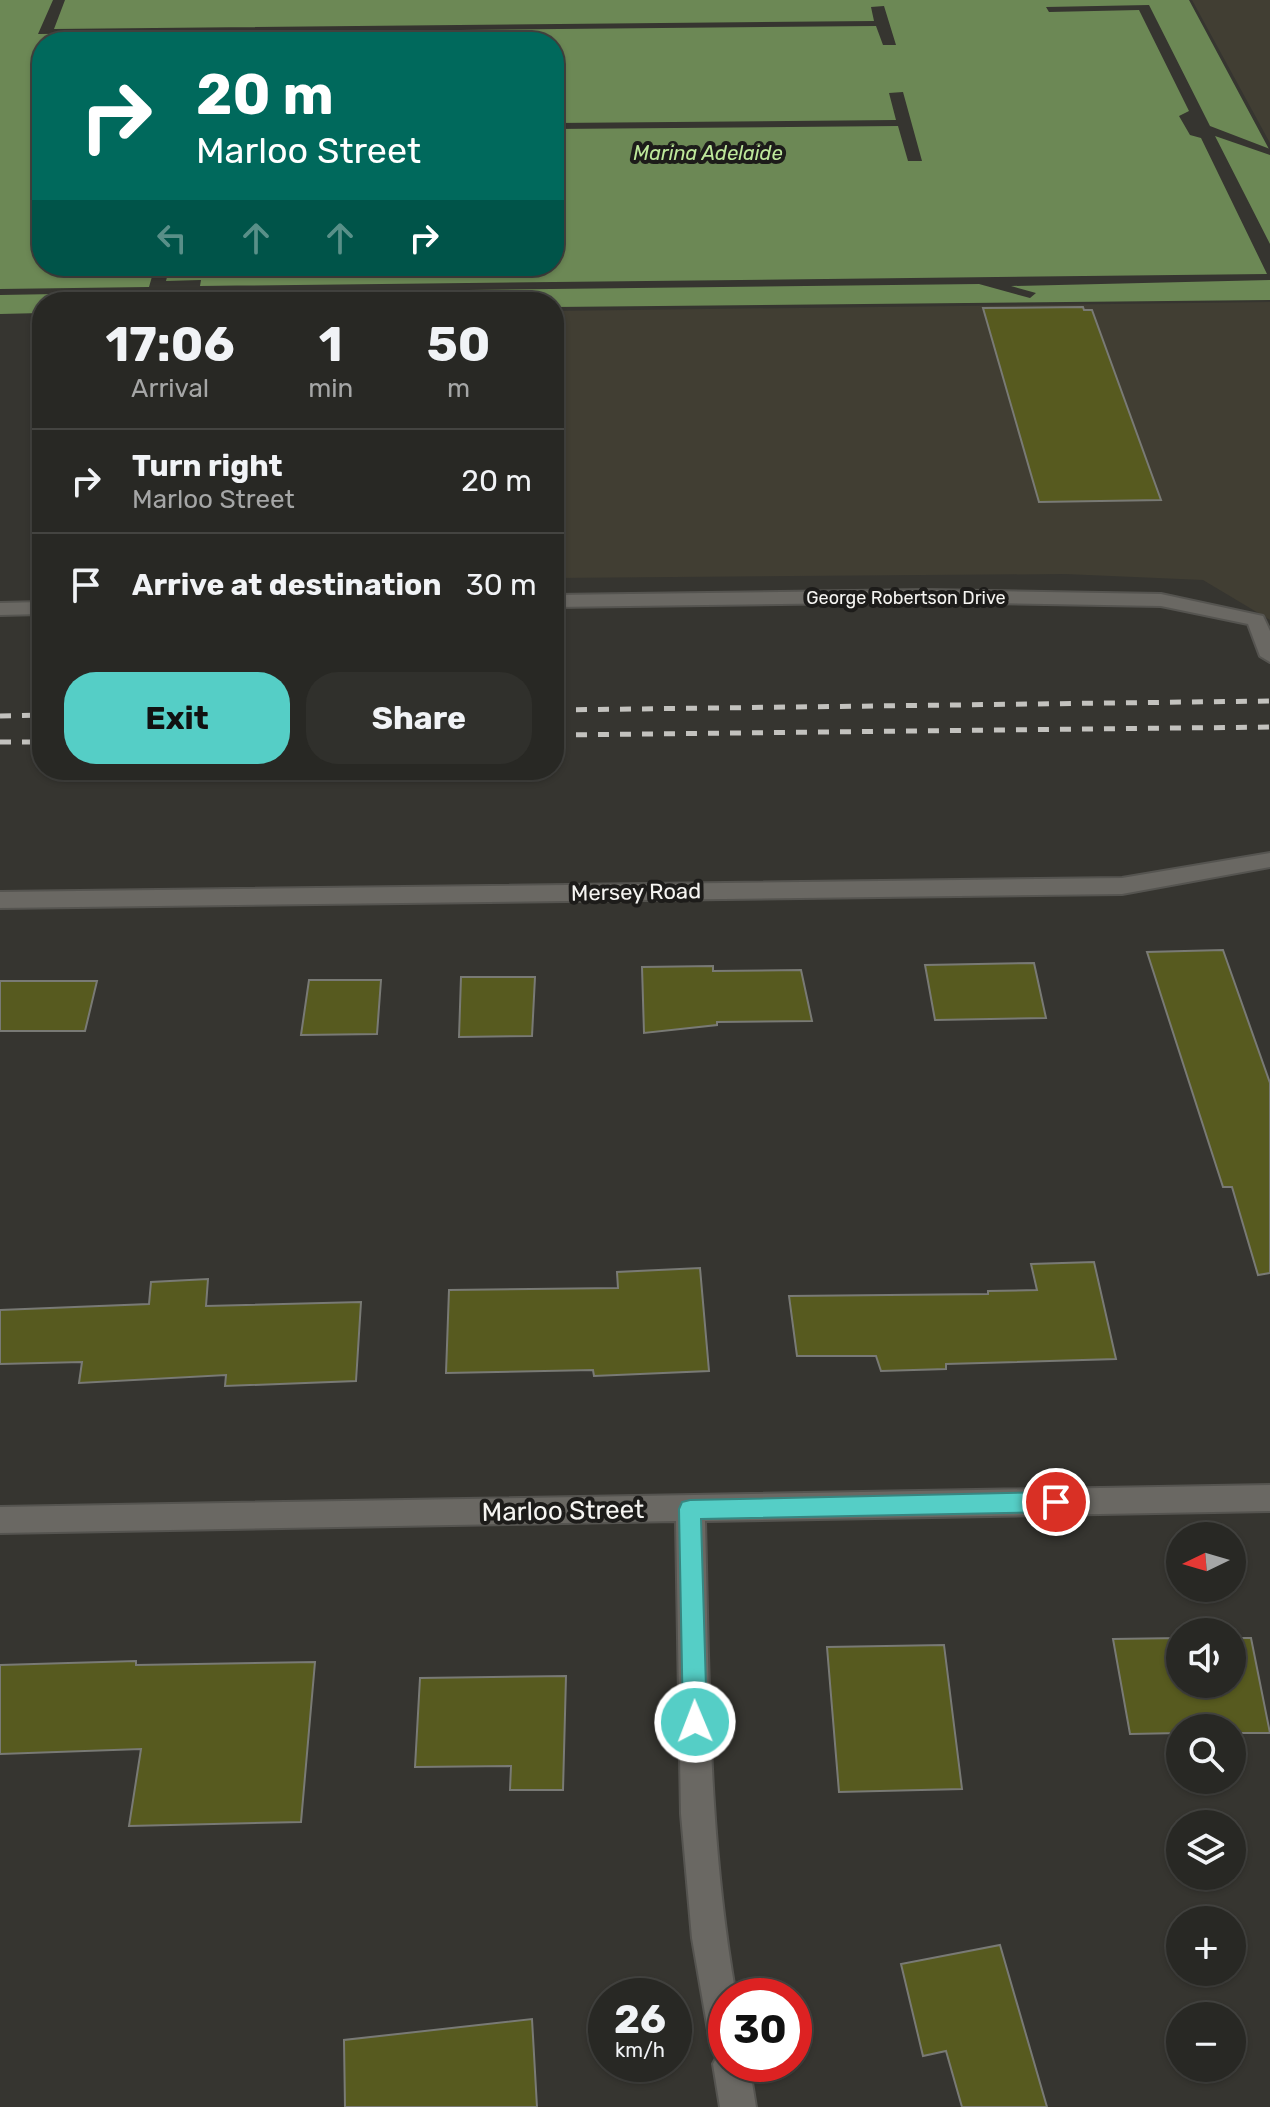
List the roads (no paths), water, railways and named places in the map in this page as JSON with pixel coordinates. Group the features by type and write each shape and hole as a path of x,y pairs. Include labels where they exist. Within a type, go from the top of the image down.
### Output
{"street":[{"name":"George Robertson Drive","path":"564,601 925,596 1161,600 1263,616"},
{"path":"0,609 32,608"},
{"path":"1263,616 1270,656"},
{"name":"Mersey Road","path":"0,900 1122,886 1270,860"},
{"name":"Marloo Street","path":"0,1520 1270,1498"},
{"path":"690,1509 697,1814 716,1978"},
{"path":"734,2082 738,2107"}],"water":[{"name":"Marina Adelaide","path":"0,0 1189,0 1270,151 1270,300 564,307 564,292 32,292 32,313 0,314"}],"railway":[{"path":"564,710 1270,701"},
{"path":"0,716 32,715"},
{"path":"564,735 1270,727"},
{"path":"0,742 32,742"}]}
